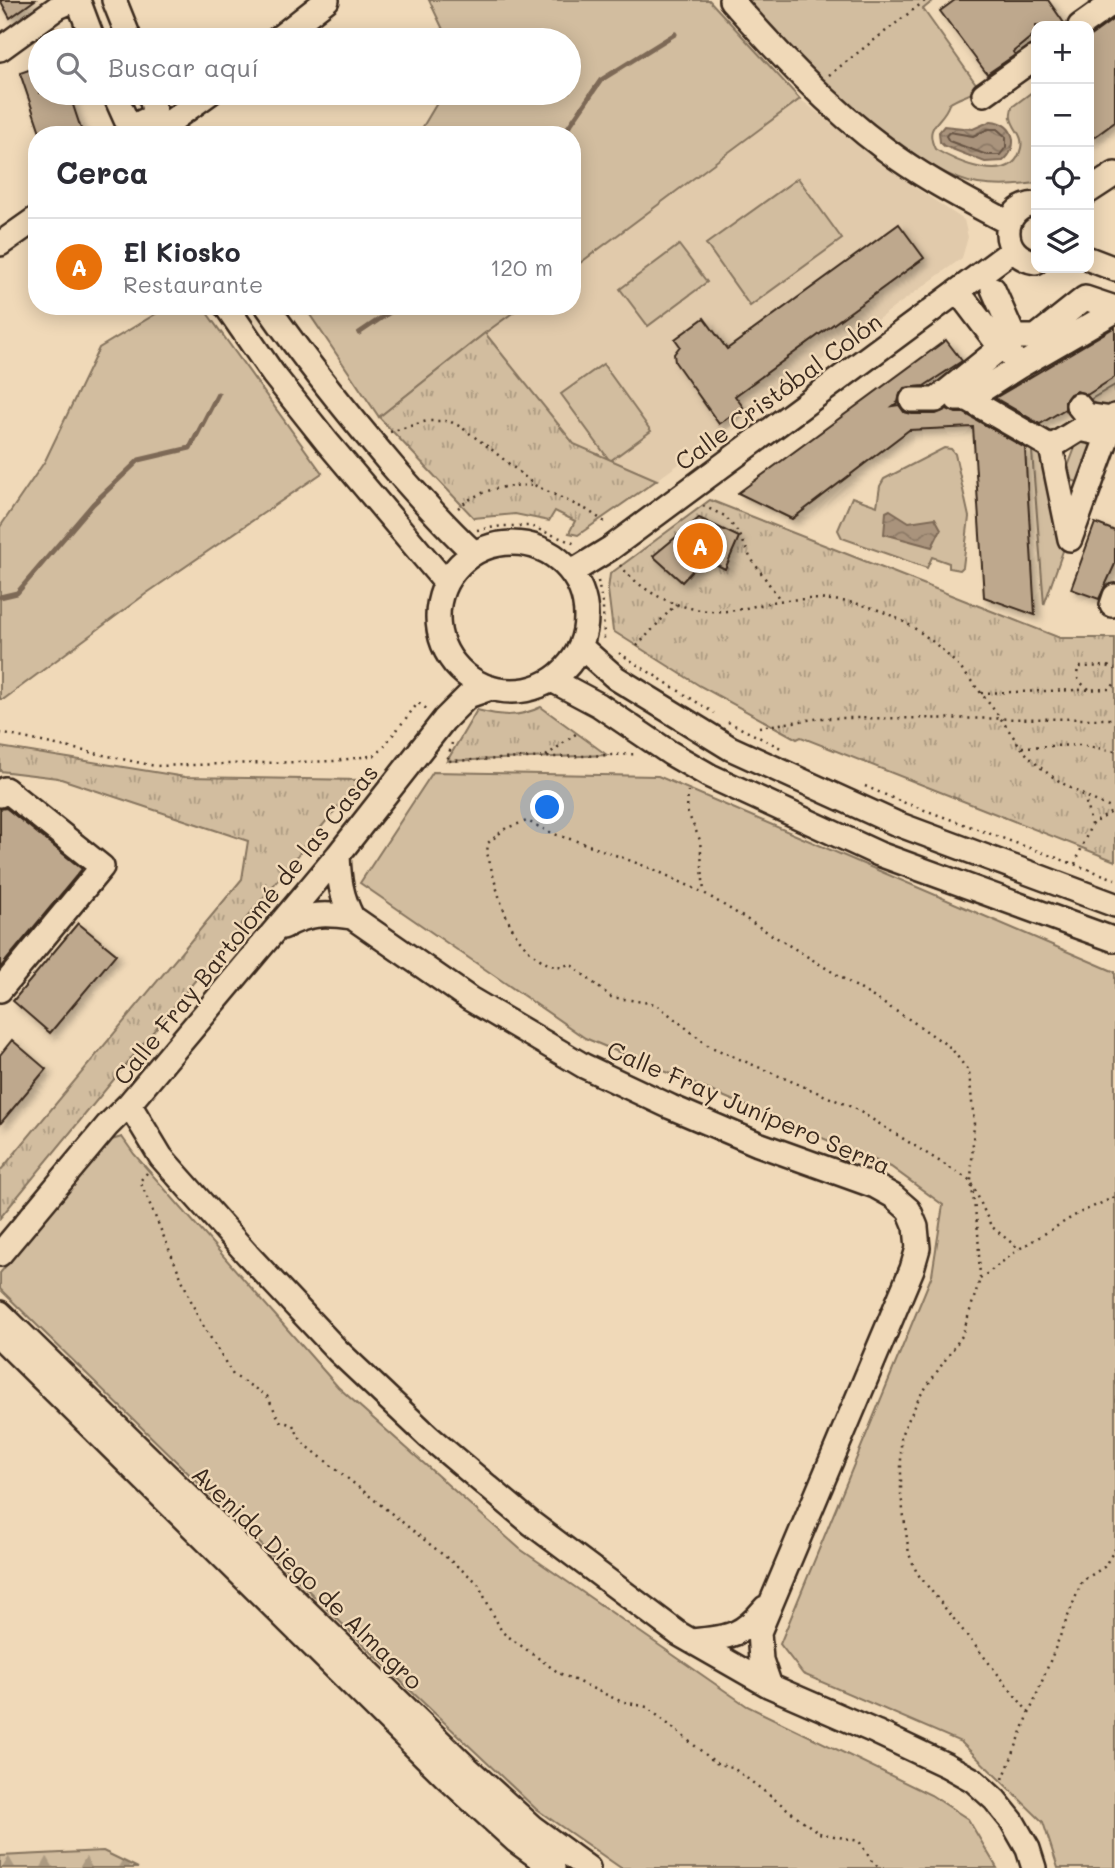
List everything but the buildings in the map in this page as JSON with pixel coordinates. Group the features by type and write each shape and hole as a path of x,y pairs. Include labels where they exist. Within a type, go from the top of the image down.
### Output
{"street":[{"path":"28,28 58,7 76,0 88,28"},
{"path":"114,0 125,28"},
{"path":"291,28 327,0"},
{"path":"731,0 812,87 886,150 1009,223"},
{"path":"1087,21 1115,1"},
{"path":"0,48 28,28"},
{"path":"984,94 1031,61"},
{"path":"119,105 128,126"},
{"path":"155,105 165,126"},
{"path":"165,126 194,105"},
{"path":"136,126 146,119 165,126"},
{"path":"1094,188 1115,174"},
{"path":"1031,206 1021,209 1009,223 1007,233 1013,250 1020,257 1031,260"},
{"path":"0,244 28,224"},
{"name":"Calle Cristóbal Colón","path":"572,572 612,554 1013,250"},
{"path":"1094,261 1115,269"},
{"path":"993,289 1007,343 1018,367"},
{"path":"936,400 1007,343 1035,337 1085,298 1115,309"},
{"path":"966,302 1007,343"},
{"path":"912,400 968,399 1115,309"},
{"path":"232,315 273,374 319,432 446,583"},
{"path":"273,315 360,428 446,528 474,553"},
{"path":"968,399 1051,447 1070,539 1112,423"},
{"path":"1078,405 1086,415 1112,423"},
{"path":"1051,447 1080,429 1112,423"},
{"path":"516,542 538,547 557,557 572,572 582,589 587,609 586,628 581,648 569,666 552,680 533,688 512,691 491,688 472,680 455,665 444,646 438,625 439,604 446,583 458,566 474,553 494,545 516,542"},
{"path":"581,648 616,678 730,748 895,823 1115,905"},
{"name":"Calle Fray Bartolomé de las Casas","path":"443,720 456,690 455,665"},
{"path":"552,680 598,705 710,776 879,854 1115,940"},
{"name":"Calle Fray Bartolomé de las Casas","path":"491,688 468,696 443,720 277,930 129,1104 161,1157 248,1255 329,1341 429,1437 531,1523 691,1641 771,1686 900,1743 973,1780 995,1800 1012,1821 1028,1849 1034,1868"},
{"path":"0,795 5,789 102,867 0,990"},
{"path":"338,855 343,900 352,917"},
{"path":"277,930 303,916 329,914 352,917"},
{"name":"Calle Fray Junípero Serra","path":"352,917 470,999 584,1066 670,1107 758,1144 875,1186 893,1196 909,1210 916,1227 918,1248 912,1269 759,1632 761,1660 771,1686"},
{"path":"0,1254 107,1126 129,1104"},
{"name":"Avenida Diego de Almagro","path":"0,1313 465,1766 532,1827 588,1868"},
{"name":"Avenida Diego de Almagro","path":"0,1337 447,1778 516,1841 553,1868"},
{"name":"Calle Fray Junípero Serra","path":"691,1641 728,1637 749,1627 770,1603"}],"path":[{"path":"812,87 926,0"},
{"path":"387,433 427,421 449,421 491,449 536,486 587,510 608,524"},
{"path":"455,510 468,499 489,490 513,484 536,486"},
{"path":"698,504 725,516 781,601"},
{"path":"470,524 477,530 502,526 530,526 580,546"},
{"path":"612,554 630,577 648,591 676,604 725,611 781,601 830,600 868,607 897,618 932,639 981,694 1031,759 1053,777 1084,796 1115,810 1091,825 1075,864"},
{"path":"597,581 603,608 602,636 607,644"},
{"path":"637,646 676,604"},
{"path":"617,651 715,714"},
{"path":"1088,689 1077,677 1079,667 1115,669"},
{"path":"981,694 1110,689 1115,683"},
{"path":"0,733 155,766 334,761 377,755 418,703 456,729 447,761 670,753"},
{"path":"759,727 822,718 1115,719"},
{"path":"726,721 785,750"},
{"path":"544,758 577,733"},
{"path":"1022,747 1080,745 1115,751"},
{"path":"859,784 1115,879"},
{"path":"688,791 687,811 700,840 704,893"},
{"path":"1084,796 1091,825"},
{"path":"161,1157 140,1181 198,1317 233,1375 267,1396 280,1421 293,1425 302,1441 477,1582 502,1632 559,1673 620,1702 647,1707 716,1763 732,1766 819,1833 859,1841 873,1863 881,1868"},
{"path":"971,1181 991,1226 1019,1249"},
{"path":"980,1279 1019,1249 1079,1213 1115,1196"},
{"path":"1003,1779 1082,1581 1104,1567 1115,1549"}],"shaded area":[{"path":"800,99 916,188 964,220 968,237 962,258 657,480 574,444 485,333 508,315 581,315 581,261"}],"green space":[{"path":"429,0 709,0 800,99 581,262 581,126 423,126 436,105 581,105 581,28 442,28"},
{"path":"738,0 934,0 923,9 979,88 949,104 931,134 935,149 969,165 996,169 1007,166 1016,160 1022,143 1011,118 1012,107 1031,93 1031,184 993,186 956,178 946,173 876,126 795,57"},
{"path":"798,178 842,239 750,306 706,244"},
{"path":"679,245 707,282 648,326 620,289"},
{"path":"154,315 208,315 322,473 147,593 4,699 0,699 0,527 45,461 99,348"},
{"path":"310,315 510,315 485,333 379,417"},
{"path":"485,333 574,444 657,480 578,535 569,533 575,521 555,511 549,521 515,514 474,518 379,417"},
{"path":"603,364 651,431 610,461 561,394"},
{"path":"1115,385 1112,417 1081,405"},
{"path":"1081,432 1103,440 1087,486 1064,477"},
{"path":"1031,439 1045,448 1064,548 1044,605"},
{"path":"944,448 951,449 955,454 969,517 963,567 960,570 949,568 949,563 932,557 927,568 842,538 838,530 852,497 877,506 880,486 884,479"},
{"path":"710,500 1060,638 1115,638 1115,861 801,737 797,739 700,686 613,631 608,590 610,574"},
{"path":"541,707 607,755 447,761 477,710 509,715"},
{"path":"0,747 185,777 360,780 0,1218 0,1171 242,879 248,841 58,778 0,771"},
{"path":"433,772 658,776 1115,972 1115,1868 1058,1868 1043,1822 961,1742 803,1674 780,1644 932,1275 943,1205 891,1167 585,1038 360,883"},
{"path":"122,1137 338,1387 520,1549 747,1706 931,1795 968,1819 997,1868 621,1868 536,1809 410,1690 0,1289 0,1273 108,1141"},
{"path":"103,1851 138,1868 0,1868 0,1856"}],"water":[{"path":"991,121 1005,126 1012,136 1012,149 1003,161 985,162 940,142 939,132 944,126 973,129"},
{"path":"890,510 909,522 935,518 941,529 932,547 884,534 886,512"}],"waterway":[{"path":"569,126 601,80 675,34"},
{"path":"359,333 386,315"},
{"path":"0,597 17,593 93,504 139,460 190,448 218,394"}],"place":[{"name":"El Kiosko","path":"700,546"}]}
